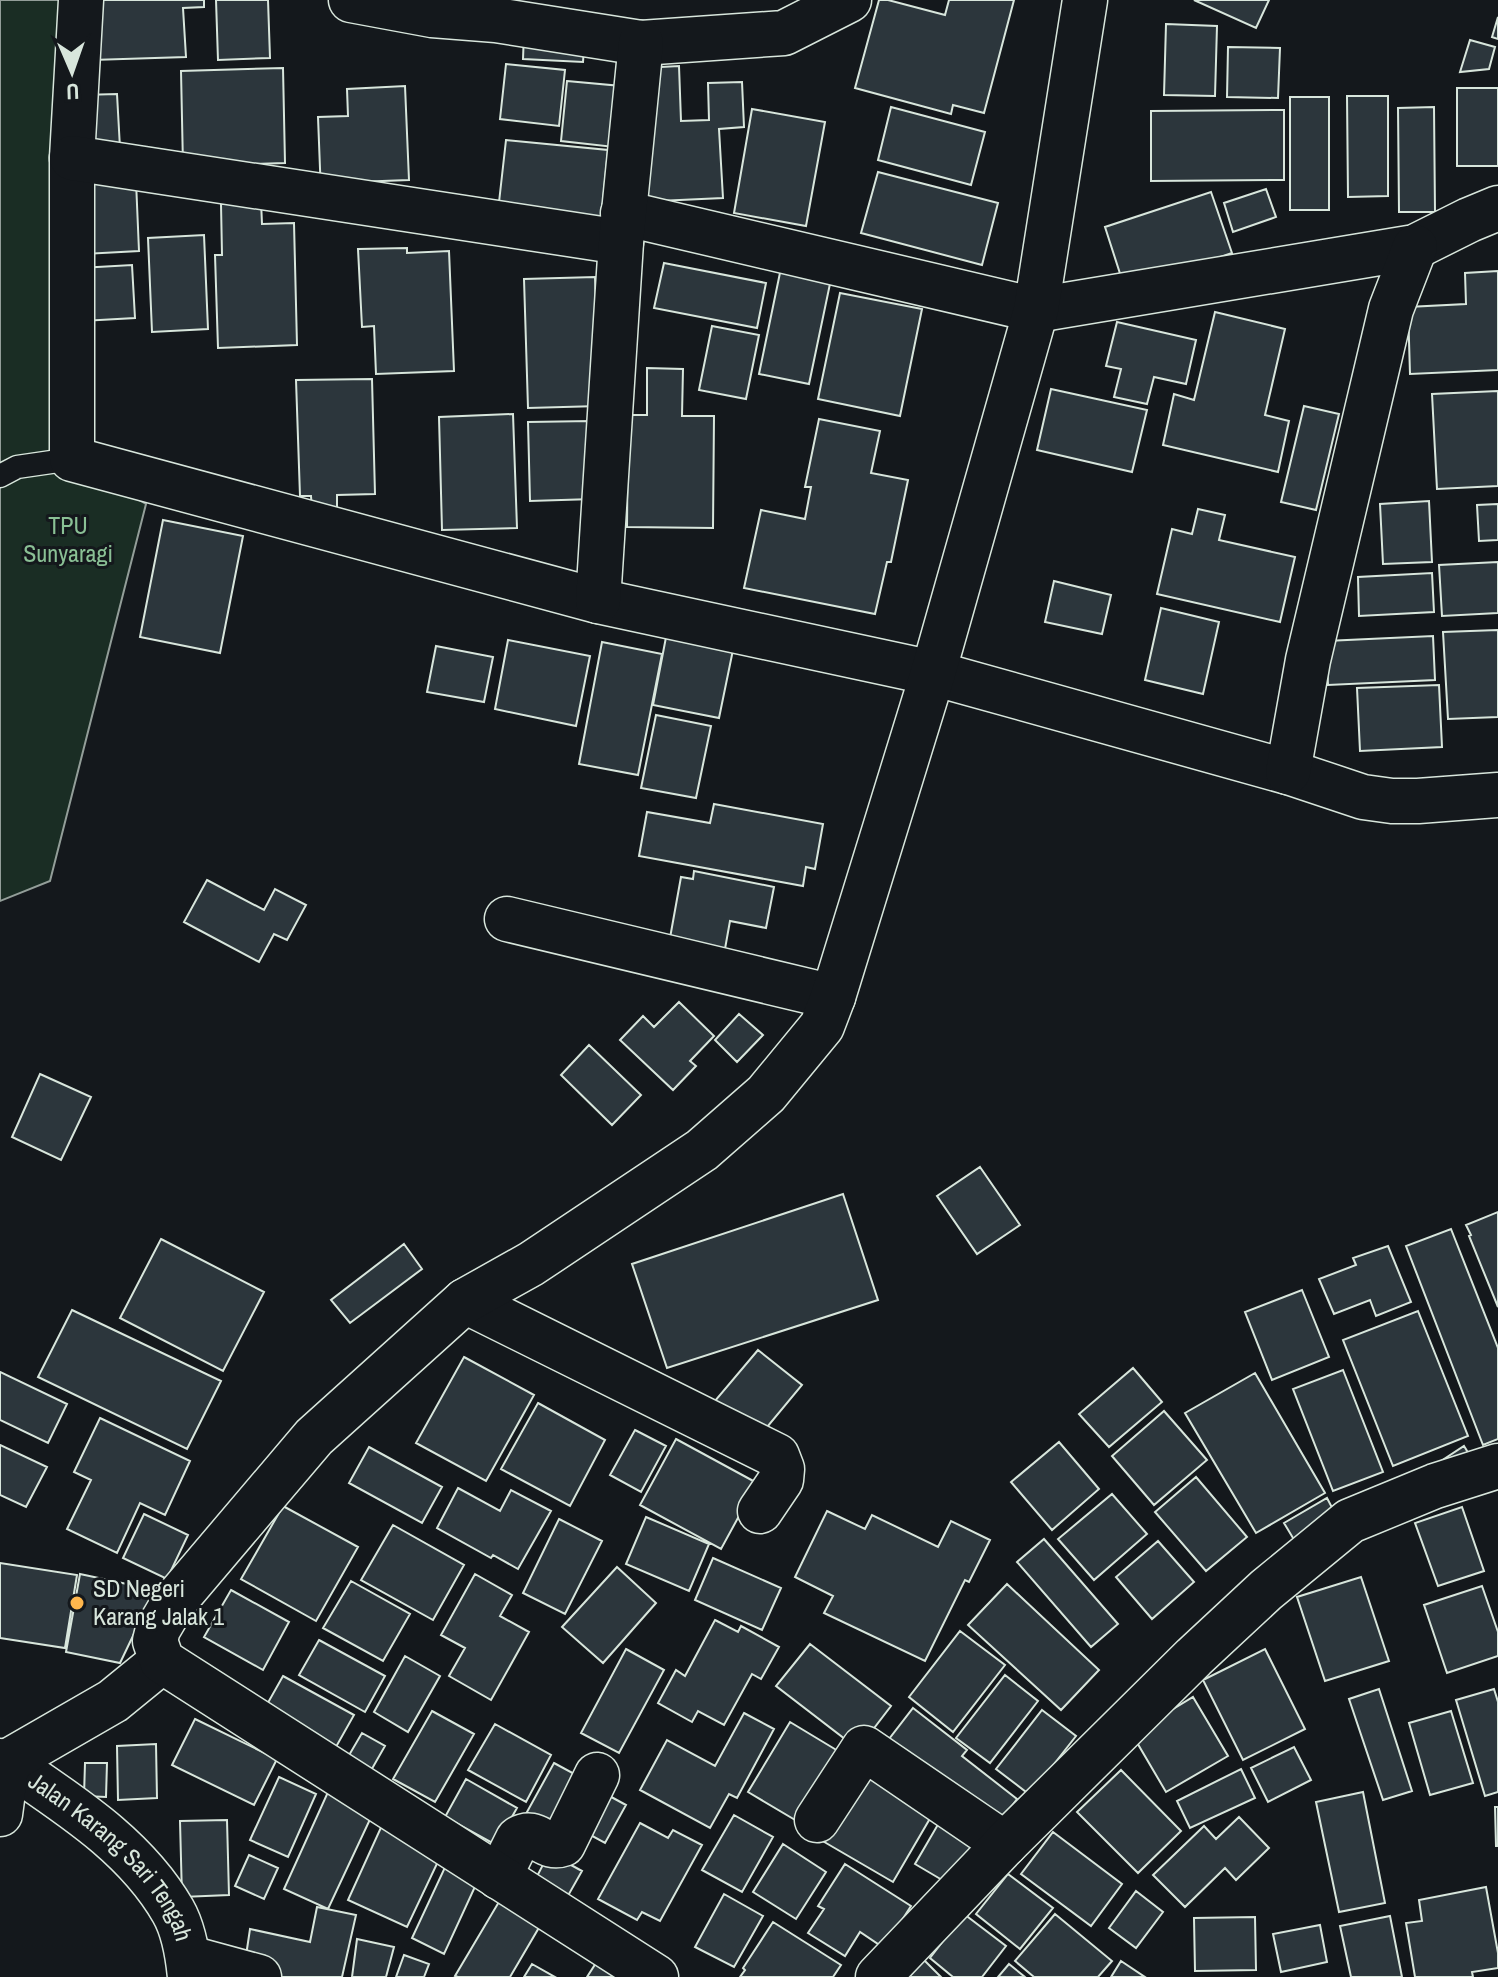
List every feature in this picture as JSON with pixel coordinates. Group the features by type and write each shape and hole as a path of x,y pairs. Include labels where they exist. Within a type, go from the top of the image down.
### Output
{"street":[{"path":"81,0 72,158 72,459 598,601 933,673 1288,772 1363,797 1392,801 1498,795"},
{"path":"351,0 432,15 496,20 641,43 785,17 849,0"},
{"path":"656,1977 162,1661 155,1641 158,1629 174,1602 314,1437 465,1301 531,1264 702,1150 766,1094 822,1026 933,673 1036,310 1085,0"},
{"path":"598,601 622,227 641,43"},
{"path":"72,158 622,227 1036,310 1415,247 1498,208"},
{"path":"1288,772 1308,660 1391,309 1415,247"},
{"path":"507,919 833,997"},
{"path":"465,1301 777,1456 782,1469 781,1480 760,1511"},
{"path":"878,1977 1005,1844 1266,1590 1350,1521 1435,1486 1498,1466"},
{"path":"0,1814 4,1761 113,1701 162,1661"},
{"path":"817,1820 864,1748 1005,1844"},
{"name":"Jalan Karang Sari Tengah","path":"4,1761 93,1821 152,1880 175,1913 189,1967"},
{"path":"499,1877 522,1836 531,1835 552,1846 563,1844 597,1775"},
{"path":"189,1967 259,1977"}],"lane":[{"path":"0,476 17,467 72,459"}],"green space":[{"name":"TPU Sunyaragi","path":"0,0 63,0 51,450 146,504 50,881 0,901"}],"building":[{"path":"89,0 204,0 204,7 183,8 186,57 92,60"},
{"path":"216,0 268,0 270,58 218,60"},
{"path":"879,0 945,15 949,0 1014,0 984,113 953,105 951,114 855,88"},
{"path":"1194,0 1269,0 1256,28"},
{"path":"1498,17 1498,39 1492,37"},
{"path":"1166,24 1217,26 1215,96 1164,95"},
{"path":"524,33 585,35 583,62 523,59"},
{"path":"1470,40 1495,47 1489,69 1460,72"},
{"path":"1228,47 1280,48 1278,98 1227,97"},
{"path":"506,64 565,70 559,126 500,119"},
{"path":"679,66 681,121 709,120 708,83 742,82 744,127 719,129 723,198 636,202 642,68"},
{"path":"283,68 285,163 183,166 181,71"},
{"path":"567,81 621,86 614,147 561,141"},
{"path":"405,86 409,180 355,182 321,194 318,117 348,116 347,89"},
{"path":"1457,88 1498,88 1498,166 1457,166"},
{"path":"117,94 120,148 84,150 81,95"},
{"path":"1347,96 1388,96 1388,196 1348,197"},
{"path":"1290,97 1329,97 1329,210 1290,210"},
{"path":"891,107 985,132 971,185 878,160"},
{"path":"1434,107 1435,212 1399,212 1398,108"},
{"path":"752,109 825,122 806,226 734,213"},
{"path":"1284,110 1284,180 1151,181 1151,111"},
{"path":"506,140 608,150 600,232 497,220"},
{"path":"878,172 998,203 982,265 861,233"},
{"path":"136,181 139,251 84,254 80,183"},
{"path":"1266,189 1276,217 1233,232 1224,203"},
{"path":"1211,192 1232,253 1125,289 1105,227"},
{"path":"261,201 262,224 294,223 297,345 218,348 215,255 222,255 221,204"},
{"path":"204,235 208,329 152,332 148,238"},
{"path":"407,248 407,253 449,251 454,371 376,374 374,326 362,327 358,249"},
{"path":"664,263 766,283 757,328 654,308"},
{"path":"132,265 135,318 82,321 80,268"},
{"path":"781,268 831,279 809,384 759,374"},
{"path":"1498,271 1498,370 1410,374 1408,307 1466,304 1465,273"},
{"path":"595,277 599,406 528,408 524,279"},
{"path":"840,293 922,309 900,416 818,399"},
{"path":"1215,312 1285,329 1265,415 1289,421 1278,472 1163,445 1174,394 1194,400"},
{"path":"1117,322 1196,340 1186,384 1154,377 1147,404 1114,397 1121,369 1106,366"},
{"path":"712,326 759,335 746,399 699,390"},
{"path":"647,368 683,369 682,416 714,416 713,528 627,527 628,415 647,415"},
{"path":"372,379 375,494 337,495 337,512 312,513 311,496 300,496 296,380"},
{"path":"1051,389 1147,410 1132,472 1037,450"},
{"path":"1498,391 1498,486 1437,489 1432,394"},
{"path":"1304,406 1339,414 1316,510 1281,502"},
{"path":"513,414 517,528 442,530 439,417"},
{"path":"819,419 880,431 871,473 908,480 891,562 887,562 875,614 744,588 761,510 805,519 811,487 805,487"},
{"path":"591,421 593,499 530,501 528,422"},
{"path":"1429,501 1432,562 1383,564 1380,504"},
{"path":"1498,504 1498,540 1479,541 1477,505"},
{"path":"1198,509 1225,515 1219,540 1295,557 1280,622 1157,594 1172,529 1192,534"},
{"path":"163,520 243,536 220,653 140,637"},
{"path":"1498,562 1498,613 1442,616 1439,565"},
{"path":"1432,573 1434,612 1359,616 1358,577"},
{"path":"1054,581 1111,595 1102,634 1045,622"},
{"path":"1161,608 1219,622 1203,694 1145,680"},
{"path":"1498,630 1498,717 1448,719 1443,632"},
{"path":"667,632 734,645 719,718 653,705"},
{"path":"1433,636 1435,680 1328,685 1326,641"},
{"path":"508,640 590,656 576,726 495,709"},
{"path":"602,642 662,654 638,775 579,764"},
{"path":"436,646 493,657 484,702 427,692"},
{"path":"1439,685 1442,747 1360,751 1357,688"},
{"path":"656,715 711,726 696,798 641,788"},
{"path":"714,804 823,824 815,869 806,867 803,886 639,856 647,812 710,823"},
{"path":"694,871 774,887 766,928 730,921 723,960 668,949 681,877 693,879"},
{"path":"207,880 264,910 275,889 306,905 287,940 274,934 259,962 184,922"},
{"path":"679,1002 714,1036 690,1061 696,1066 673,1090 620,1040 643,1016 654,1027"},
{"path":"739,1014 763,1035 737,1062 715,1040"},
{"path":"589,1045 641,1095 612,1125 561,1075"},
{"path":"40,1074 91,1097 61,1160 12,1137"},
{"path":"980,1167 1020,1225 977,1254 937,1196"},
{"path":"843,1194 878,1300 667,1368 632,1264"},
{"path":"1498,1212 1498,1307 1466,1225"},
{"path":"1451,1229 1498,1348 1498,1439 1483,1445 1406,1246"},
{"path":"161,1239 264,1292 223,1371 120,1318"},
{"path":"404,1244 422,1269 350,1323 331,1300"},
{"path":"1388,1246 1411,1302 1376,1316 1370,1300 1334,1314 1319,1279 1356,1265 1353,1258"},
{"path":"1302,1290 1329,1357 1272,1380 1245,1312"},
{"path":"72,1310 221,1381 187,1449 38,1377"},
{"path":"1418,1311 1468,1436 1393,1466 1343,1340"},
{"path":"758,1350 802,1385 758,1438 714,1402"},
{"path":"464,1357 534,1395 486,1481 416,1443"},
{"path":"1133,1368 1162,1402 1109,1447 1079,1414"},
{"path":"1343,1370 1383,1472 1333,1491 1293,1389"},
{"path":"0,1372 67,1404 48,1443 0,1420"},
{"path":"1255,1373 1325,1493 1256,1533 1185,1413"},
{"path":"538,1403 605,1440 570,1506 501,1469"},
{"path":"1164,1411 1207,1460 1154,1505 1112,1456"},
{"path":"100,1418 190,1461 165,1515 140,1503 117,1553 67,1529 91,1480 74,1472"},
{"path":"635,1430 666,1446 641,1492 610,1475"},
{"path":"676,1439 757,1483 721,1549 640,1505"},
{"path":"1059,1442 1099,1489 1052,1530 1011,1482"},
{"path":"0,1445 47,1467 26,1507 0,1495"},
{"path":"1464,1446 1475,1464 1451,1478 1441,1461"},
{"path":"369,1447 442,1487 422,1523 349,1483"},
{"path":"1196,1477 1247,1537 1206,1571 1155,1512"},
{"path":"458,1488 500,1511 511,1490 551,1511 518,1569 437,1528"},
{"path":"1112,1494 1147,1534 1094,1580 1058,1539"},
{"path":"1327,1498 1338,1519 1296,1543 1284,1523"},
{"path":"283,1506 358,1547 316,1621 241,1579"},
{"path":"1462,1507 1484,1571 1438,1586 1415,1523"},
{"path":"827,1511 865,1529 872,1515 938,1547 951,1521 990,1540 969,1582 965,1580 925,1661 824,1613 833,1596 795,1577"},
{"path":"144,1514 188,1535 167,1579 123,1558"},
{"path":"646,1517 709,1544 689,1591 626,1564"},
{"path":"559,1519 602,1541 565,1614 523,1593"},
{"path":"393,1525 464,1565 433,1620 361,1580"},
{"path":"1044,1539 1118,1624 1091,1647 1017,1562"},
{"path":"1158,1541 1194,1582 1152,1619 1116,1577"},
{"path":"713,1558 781,1588 762,1630 695,1600"},
{"path":"0,1563 77,1575 65,1648 0,1638"},
{"path":"617,1567 656,1603 603,1663 562,1627"},
{"path":"80,1574 155,1590 120,1663 66,1652"},
{"path":"475,1574 512,1595 500,1616 529,1632 491,1700 449,1676 465,1648 441,1635"},
{"path":"1361,1577 1389,1661 1325,1681 1297,1597"},
{"path":"351,1581 410,1614 383,1661 323,1628"},
{"path":"1007,1584 1099,1670 1061,1710 968,1625"},
{"path":"1482,1586 1498,1632 1498,1656 1447,1673 1424,1605"},
{"path":"231,1590 289,1622 263,1670 204,1637"},
{"path":"715,1620 738,1632 741,1626 779,1647 761,1679 752,1674 724,1725 698,1711 692,1722 658,1703 676,1670 685,1676"},
{"path":"960,1631 1005,1665 953,1732 909,1697"},
{"path":"319,1640 385,1676 365,1712 299,1675"},
{"path":"810,1644 891,1706 858,1749 776,1686"},
{"path":"626,1649 664,1670 619,1753 581,1733"},
{"path":"1265,1649 1305,1729 1243,1760 1203,1680"},
{"path":"405,1656 440,1676 408,1732 374,1712"},
{"path":"1005,1675 1038,1701 990,1763 956,1738"},
{"path":"283,1676 354,1715 332,1754 261,1715"},
{"path":"1379,1689 1412,1791 1383,1800 1349,1699"},
{"path":"1494,1689 1498,1702 1498,1792 1485,1796 1456,1700"},
{"path":"1193,1697 1228,1756 1166,1792 1132,1734"},
{"path":"913,1708 967,1750 962,1756 1017,1799 995,1829 879,1752"},
{"path":"1042,1710 1076,1736 1030,1795 996,1769"},
{"path":"432,1711 474,1734 435,1802 393,1779"},
{"path":"1451,1711 1473,1783 1430,1795 1409,1723"},
{"path":"744,1713 774,1729 737,1798 729,1794 710,1828 640,1790 667,1740 715,1766"},
{"path":"195,1719 277,1759 254,1805 172,1765"},
{"path":"790,1722 848,1757 807,1827 748,1792"},
{"path":"495,1724 551,1755 526,1802 468,1770"},
{"path":"362,1733 385,1746 369,1774 345,1762"},
{"path":"156,1744 157,1798 118,1800 117,1746"},
{"path":"1294,1747 1311,1780 1268,1802 1251,1768"},
{"path":"85,1763 107,1763 106,1797 84,1796"},
{"path":"554,1763 591,1783 560,1841 522,1821"},
{"path":"853,1769 932,1815 893,1882 814,1836"},
{"path":"1241,1769 1255,1798 1190,1828 1177,1801"},
{"path":"1121,1770 1181,1831 1138,1873 1077,1812"},
{"path":"279,1777 316,1794 288,1857 250,1840"},
{"path":"466,1779 517,1808 496,1845 445,1817"},
{"path":"593,1787 626,1805 605,1843 572,1825"},
{"path":"328,1792 373,1813 328,1909 284,1889"},
{"path":"1363,1792 1385,1903 1339,1912 1316,1802"},
{"path":"1495,1807 1498,1807 1498,1846 1496,1846"},
{"path":"734,1815 773,1837 742,1892 702,1870"},
{"path":"1239,1817 1269,1848 1236,1880 1225,1868 1185,1907 1153,1875 1204,1826 1216,1839"},
{"path":"227,1820 229,1895 182,1897 180,1821"},
{"path":"940,1821 979,1844 954,1887 915,1864"},
{"path":"383,1823 443,1851 407,1927 348,1900"},
{"path":"640,1823 668,1838 673,1830 702,1845 660,1921 642,1912 637,1920 598,1899"},
{"path":"1053,1832 1122,1884 1091,1926 1021,1874"},
{"path":"783,1844 826,1872 796,1919 753,1892"},
{"path":"549,1853 582,1871 565,1901 533,1884"},
{"path":"249,1855 278,1868 264,1899 235,1886"},
{"path":"447,1863 479,1878 444,1954 412,1938"},
{"path":"845,1864 911,1906 884,1948 860,1932 845,1956 808,1933 824,1909 818,1906"},
{"path":"1008,1874 1053,1908 1020,1949 976,1914"},
{"path":"1486,1887 1498,1968 1472,1972 1473,1977 1415,1977 1406,1923 1422,1921 1419,1900"},
{"path":"1136,1891 1163,1912 1136,1948 1109,1928"},
{"path":"724,1894 763,1916 734,1967 695,1947"},
{"path":"503,1895 544,1919 510,1977 455,1976"},
{"path":"317,1907 356,1915 342,1977 272,1977 244,1969 250,1929 310,1942"},
{"path":"964,1914 1006,1946 982,1977 953,1977 930,1958"},
{"path":"1055,1914 1112,1961 1098,1977 1034,1977 1015,1961"},
{"path":"1390,1916 1402,1977 1351,1977 1340,1926"},
{"path":"1255,1917 1256,1970 1195,1971 1194,1918"},
{"path":"773,1922 841,1965 833,1977 740,1977"},
{"path":"1320,1925 1327,1962 1281,1972 1273,1934"},
{"path":"357,1939 394,1947 386,1977 352,1977"},
{"path":"605,1949 648,1977 587,1977"},
{"path":"918,1954 941,1977 895,1977"},
{"path":"404,1955 429,1964 424,1977 396,1977"},
{"path":"1121,1961 1145,1977 1111,1977"},
{"path":"532,1964 555,1977 524,1977"},
{"path":"1009,1964 1025,1977 998,1977"}],"place":[{"name":"SD Negeri Karang Jalak 1","path":"77,1603"}]}
